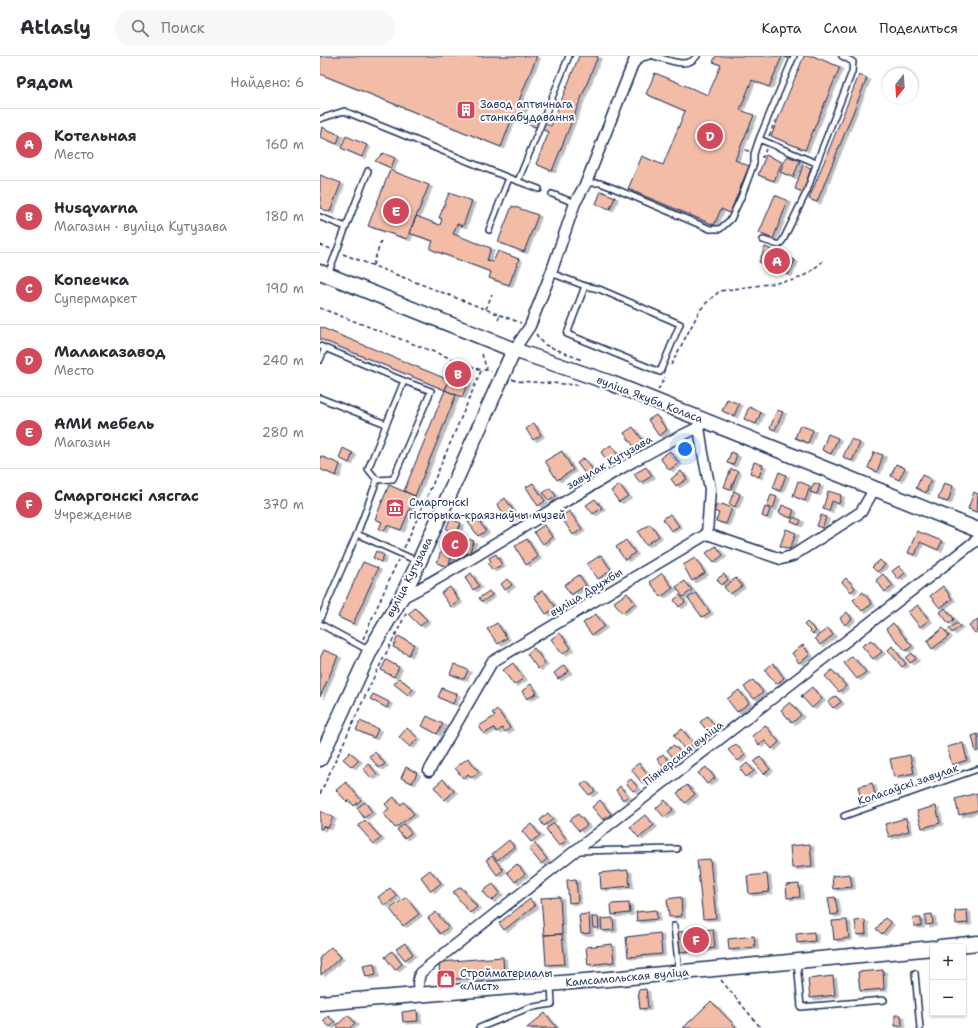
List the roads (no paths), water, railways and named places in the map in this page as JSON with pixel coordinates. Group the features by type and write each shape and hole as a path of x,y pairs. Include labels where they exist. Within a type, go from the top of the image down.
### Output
{"main road":[{"name":"вуліца Якуба Коласа","path":"324,274 514,350 611,383 701,423 875,488 978,530"},
{"name":"вуліца Кутузава","path":"320,759 370,651 405,604 419,562 514,350"},
{"path":"966,944 978,943"},
{"name":"Камсамольская вуліца","path":"320,1003 551,984 930,948"}],"street":[{"path":"514,350 530,326 551,273 575,203 586,183 636,56"},
{"path":"701,423 703,453 710,489 707,534 781,558 792,556 861,512 875,488"},
{"name":"завулак Кутузава","path":"405,604 465,562 625,465 701,423"},
{"name":"вуліца Дружбы","path":"429,771 492,662 707,534"},
{"name":"Піянерская вуліца","path":"419,995 418,983 420,973 978,539"}],"lane":[{"path":"518,182 569,56"},
{"path":"630,69 642,58 650,56"},
{"path":"654,56 684,63 694,60 697,56"},
{"path":"586,183 600,183 710,229 720,229 731,219 742,195 754,163 754,154 759,139 794,56"},
{"path":"763,240 779,245 783,240 807,191 816,163 852,72 853,62 842,56"},
{"path":"320,119 344,111 518,182 539,189"},
{"path":"759,139 816,163"},
{"path":"324,274 337,251 368,171"},
{"path":"489,230 509,178"},
{"path":"552,194 575,203"},
{"path":"320,217 346,227"},
{"path":"551,273 586,286 599,289 680,324 660,372 567,334 586,286"},
{"path":"320,360 322,347 431,391 393,479 377,480"},
{"path":"377,480 368,469 404,381"},
{"path":"320,398 386,424"},
{"path":"320,619 357,534 377,480"},
{"path":"357,534 419,562"},
{"path":"320,624 370,651"},
{"name":"Коласаўскі завулак","path":"844,816 978,770"},
{"path":"575,851 677,849"},
{"path":"674,926 679,972"},
{"path":"797,961 801,1007 884,1000"},
{"path":"915,973 920,1028"},
{"path":"479,1028 528,1008 552,1004 551,984"}],"place":[{"name":"Завод аптычнага станкабудавання","path":"466,110"},
{"name":"Малаказавод","path":"710,136"},
{"name":"АМИ мебель","path":"396,211"},
{"name":"Котельная","path":"777,261"},
{"name":"Husqvarna","path":"458,374"},
{"name":"Смаргонскі гісторыка-краязнаўчы музей","path":"395,508"},
{"name":"Копеечка","path":"455,544"},
{"name":"Смаргонскі лясгас","path":"696,940"},
{"name":"Стройматериалы «Лист»","path":"446,979"}]}
